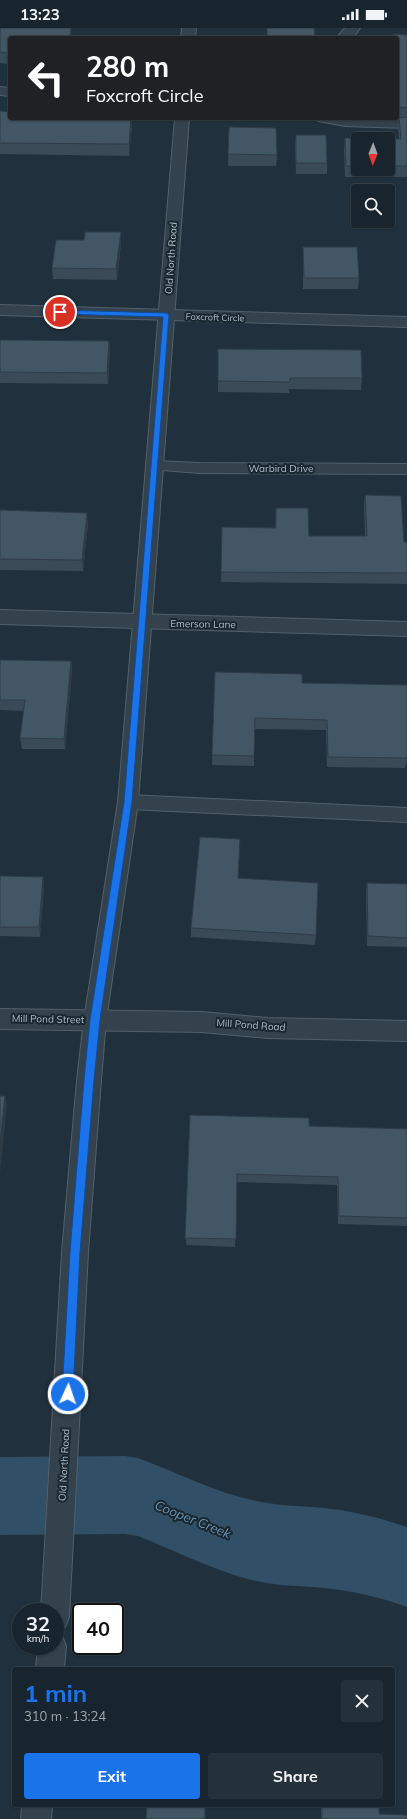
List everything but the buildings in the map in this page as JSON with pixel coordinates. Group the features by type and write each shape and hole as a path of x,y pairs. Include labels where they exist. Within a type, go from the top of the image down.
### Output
{"street":[{"path":"346,36 353,28"},
{"name":"Old North Road","path":"56,1603 75,1252 95,1020 128,802 182,120"},
{"path":"345,120 407,124"},
{"name":"Foxcroft Circle","path":"0,310 407,322"},
{"name":"Emerson Lane","path":"0,617 407,629"},
{"name":"Mill Pond Street","path":"0,1018 95,1020"},
{"name":"Mill Pond Road","path":"95,1020 202,1022 268,1028 407,1031"},
{"path":"50,1667 51,1655"},
{"path":"36,1819 37,1807"}],"lane":[{"name":"Warbird Drive","path":"154,466 200,468 407,469"},
{"path":"128,802 407,815"}],"waterway":[{"name":"Cooper Creek","path":"0,1496 125,1495 138,1497 229,1534 261,1542 345,1551 377,1557 407,1567"}],"route":[{"path":"60,312 166,315 128,802 95,1020 89,1080 75,1252 68,1394"}]}
